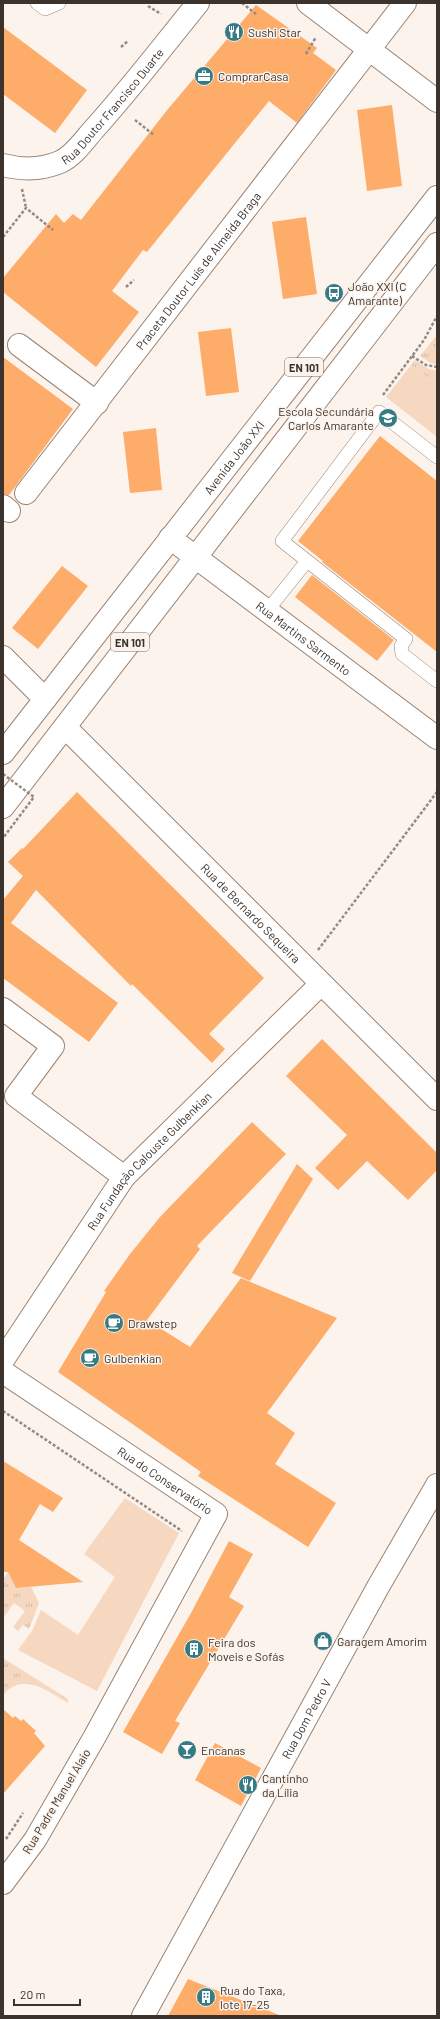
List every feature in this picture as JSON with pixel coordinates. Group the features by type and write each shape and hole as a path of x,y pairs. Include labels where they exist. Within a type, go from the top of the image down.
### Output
{"street":[{"name":"Rua Doutor Francisco Duarte","path":"3,165 18,169 40,168 61,162 66,158 117,104 198,3"},
{"path":"308,3 371,49 437,101"},
{"name":"Praceta Doutor Luís de Almeida Braga","path":"26,493 406,3"},
{"name":"Avenida João XXI","path":"45,699 437,197"},
{"name":"EN 101","path":"3,807 437,244"},
{"path":"19,345 97,403"},
{"name":"Rua Martins Sarmento","path":"170,538 437,738"},
{"path":"3,657 45,699"},
{"name":"EN 101","path":"3,752 45,699"},
{"name":"Rua de Bernardo Sequeira","path":"65,727 437,1099"},
{"name":"Rua Fundação Calouste Gulbenkian","path":"3,1360 124,1177 321,984"},
{"path":"3,1009 52,1046 9,1096 124,1177"},
{"name":"Rua do Conservatório","path":"3,1372 216,1514 94,1738"},
{"name":"Rua Dom Pedro V","path":"143,2016 374,1594 437,1485"},
{"name":"Rua Padre Manuel Alaio","path":"3,1883 35,1840 94,1738"}],"lane":[{"path":"37,3 45,9 59,3"},
{"path":"437,457 379,412 282,541 406,639 400,646 402,654 437,681"},
{"path":"267,611 307,561"}],"path":[{"path":"242,3 256,14"},
{"path":"306,54 318,35"},
{"path":"121,47 128,41"},
{"path":"135,120 154,135"},
{"path":"3,237 26,208 53,230"},
{"path":"126,287 134,280"},
{"path":"380,398 412,356 437,316"},
{"path":"434,323 437,326"},
{"path":"412,356 426,365 437,367"},
{"path":"3,774 34,797 3,838"},
{"path":"320,948 437,792"},
{"path":"3,1411 183,1532"}],"green space":[{"path":"437,335 437,365 420,356"},
{"path":"415,360 429,369 437,371 437,385 411,365"},
{"path":"411,365 437,385 437,437 386,397"},
{"path":"125,1498 179,1533 97,1691 18,1650 32,1631 41,1610 78,1635 115,1577 84,1554"},
{"path":"8,1572 16,1588 31,1587 39,1603 29,1629 23,1625 18,1631 13,1627 25,1611 14,1603 3,1618 3,1579"},
{"path":"3,1658 68,1699 68,1703 44,1689 27,1684 19,1684 11,1688 3,1695"}],"building":[{"path":"256,5 317,48 313,53 336,70 297,123 269,101 147,252 143,250 112,291 139,312 96,367 3,292 3,278 56,214 64,223 73,214 81,220 168,109"},
{"path":"3,27 87,90 55,133 3,94"},
{"path":"392,105 402,186 367,191 357,110"},
{"path":"306,217 317,294 283,299 272,222"},
{"path":"231,328 239,392 206,396 198,332"},
{"path":"3,357 73,409 9,495 3,494"},
{"path":"156,428 162,490 130,493 123,432"},
{"path":"380,436 437,481 437,652 322,562 323,561 298,541"},
{"path":"62,566 88,586 38,649 12,628"},
{"path":"312,575 394,640 377,661 295,597"},
{"path":"77,792 264,978 209,1034 225,1049 212,1063 132,984 131,986 36,890 11,923 118,1003 89,1042 3,978 3,900 23,876 8,862 22,848 23,849"},
{"path":"322,1039 437,1153 437,1170 408,1200 367,1161 338,1190 315,1168 347,1135 286,1076"},
{"path":"252,1122 286,1154 197,1246 200,1249 147,1320 190,1347 241,1278 337,1318 267,1413 295,1433 275,1464 336,1503 308,1547 198,1476 201,1472 58,1372 106,1292 104,1291 130,1254 160,1217"},
{"path":"297,1164 313,1179 250,1281 232,1273"},
{"path":"3,1461 63,1498 53,1512 40,1504 19,1540 83,1582 16,1588 8,1572 3,1572"},
{"path":"229,1541 253,1554 229,1597 244,1606 175,1721 180,1723 162,1754 123,1732 191,1613"},
{"path":"3,1709 13,1718 15,1716 21,1721 23,1719 36,1731 34,1733 45,1746 3,1794"},
{"path":"215,1743 261,1768 241,1806 195,1780"},
{"name":"Rua do Taxa, lote 17-25","path":"188,1979 279,2015 279,2016 168,2016"}],"place":[{"name":"Sushi Star","path":"234,32"},
{"name":"ComprarCasa","path":"204,76"},
{"name":"João XXI (C Amarante)","path":"334,293"},
{"name":"Escola Secundária Carlos Amarante","path":"388,418"},
{"name":"Drawstep","path":"114,1323"},
{"name":"Gulbenkian","path":"90,1358"},
{"name":"Garagem Amorim","path":"323,1641"},
{"name":"Feira dos Moveis e Sofás","path":"194,1649"},
{"name":"Encanas","path":"187,1750"},
{"name":"Cantinho da Lília","path":"248,1785"},
{"name":"Rua do Taxa, lote 17-25","path":"206,1997"}]}
